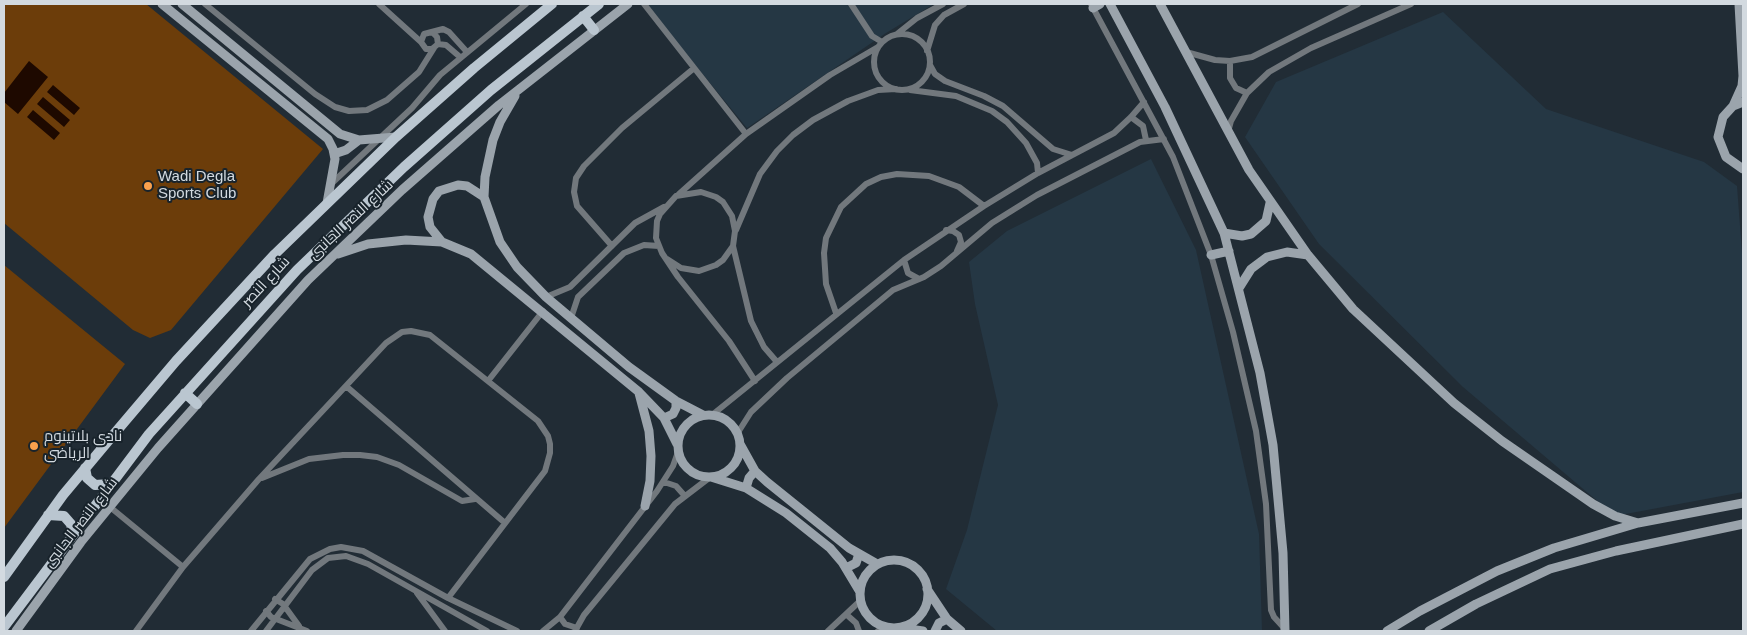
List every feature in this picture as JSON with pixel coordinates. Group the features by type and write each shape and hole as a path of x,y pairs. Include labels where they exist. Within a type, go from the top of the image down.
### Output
{"main road":[{"name":"شارع النصر","path":"4,577 48,514 85,468 176,361 275,254 396,138 474,68 552,4"},
{"name":"شارع النصر","path":"4,627 149,434 297,270 404,167 491,90 599,4"},
{"path":"583,16 594,30"},
{"path":"185,393 197,404"},
{"path":"85,468 91,482 100,486 110,484"},
{"path":"48,514 64,516 71,524 73,534"},
{"path":"4,627 9,631"}],"street":[{"path":"162,4 328,140 334,154 327,203"},
{"path":"182,4 335,130 359,140 396,138"},
{"path":"205,4 316,94 336,107 349,111 366,110 387,100 419,72 436,46 437,37 434,33"},
{"path":"379,4 393,19 413,33 426,49 428,58"},
{"path":"330,184 412,108 440,74 526,4"},
{"name":"شارع النصر الجانبى","path":"16,631 110,506 197,404 308,280 410,184 520,90 628,4"},
{"path":"644,4 746,134"},
{"path":"851,4 872,36 880,44"},
{"path":"546,297 570,287 642,218 664,207 746,134 830,75 898,34 917,18 943,4"},
{"path":"964,4 944,15 935,25 927,50 930,66 945,81 984,96 1003,106 1053,149 1072,155"},
{"path":"1110,4 1165,107 1224,232 1260,373 1273,445 1283,553 1285,630"},
{"path":"1160,4 1228,134 1270,203 1308,255 1354,309 1454,403 1502,441 1570,490 1604,511 1638,523"},
{"path":"1186,52 1215,60 1230,61 1259,54 1358,4"},
{"path":"1228,134 1232,121 1247,93 1257,82 1282,63 1411,4"},
{"path":"1739,4 1742,86 1733,106 1720,123 1719,144 1731,162 1743,169"},
{"path":"1095,5 1182,176 1211,255 1235,339 1256,431 1266,504 1271,610 1274,617 1285,630"},
{"path":"413,33 424,34 434,33 440,29 448,30 466,52"},
{"path":"421,42 424,34"},
{"path":"898,34 908,35 917,39 927,50"},
{"path":"880,44 874,57 876,73 882,82 896,90"},
{"path":"426,49 446,46 460,58"},
{"path":"1230,61 1230,78 1236,88 1247,93"},
{"path":"906,90 924,80 930,66"},
{"path":"612,246 577,206 574,192 576,178 584,166 622,128 694,69"},
{"path":"520,90 500,122 493,140 488,158 484,197 493,227 507,253 527,278 546,297 629,367 676,401 730,423 755,471 859,554 877,564"},
{"path":"667,258 682,268 699,271 716,266 723,260 732,246 735,231 760,174 776,151 813,120 848,101 878,90 906,90 956,96 992,111 1007,122 1026,143 1037,163 1038,173"},
{"path":"543,631 560,617 664,482 678,448 679,436 688,422 708,415 755,381 836,313 946,230 1038,173 1106,137 1132,117 1144,102"},
{"path":"1733,106 1743,102"},
{"path":"1132,117 1143,126 1146,140"},
{"path":"560,617 565,624 576,630 584,616 684,495 710,477 730,469 738,456 738,438 751,412 829,342 893,290 920,279 941,266 978,234 1013,209 1088,168 1146,140 1164,139"},
{"path":"334,154 350,147 359,140"},
{"path":"836,313 826,284 824,253 826,238 841,207 866,184 881,177 897,174 929,176 959,187 984,206"},
{"path":"442,242 430,227 428,218 433,199 439,192 458,185 468,186 484,197"},
{"path":"676,196 684,193 701,192 716,197 728,208 735,231"},
{"path":"1224,232 1232,236 1251,234 1266,222 1270,203"},
{"path":"664,207 657,222 659,246 690,294 729,341 755,381"},
{"path":"946,230 953,231 959,235 960,242 957,252"},
{"path":"331,258 349,250 386,241 442,242 471,254 543,311 639,392 664,418 678,448 681,460 692,473 746,488 774,504 817,537 830,548 846,568 870,618 883,629 900,628 924,631"},
{"path":"571,318 578,296 624,253 644,245 659,246"},
{"path":"732,246 751,321 759,339 777,362"},
{"path":"1211,255 1229,251"},
{"path":"1238,288 1251,269 1268,257 1288,252 1308,255"},
{"path":"904,260 908,272 920,279"},
{"path":"488,381 543,311"},
{"path":"136,631 183,567 259,479 393,336 411,331 430,335 538,421 548,436 550,444 550,453 545,470 448,598"},
{"path":"346,386 505,523"},
{"path":"639,392 648,424 651,456 650,481 645,506"},
{"path":"664,418 673,414 676,408 676,401"},
{"path":"259,479 308,459 342,454 360,455 399,465 462,500 475,499"},
{"path":"746,488 749,478 755,471"},
{"path":"664,482 676,486 684,495"},
{"path":"1387,631 1420,611 1497,571 1563,545 1638,523 1743,503"},
{"path":"110,506 183,567"},
{"path":"1428,631 1476,604 1550,569 1616,551 1743,524"},
{"path":"251,631 275,599 310,559 330,548 341,547 363,551 508,630 516,631"},
{"path":"846,568 856,563 859,554"},
{"path":"266,631 312,570 320,563 337,556 355,558 486,631"},
{"path":"828,631 847,615 860,596 865,575 877,564 888,560 899,560 909,563 922,574 928,589 947,618 960,631"},
{"path":"900,628 912,623 921,614 927,602 928,589"},
{"path":"415,590 445,631"},
{"path":"275,599 284,606 300,627"},
{"path":"266,611 276,618 307,631"},
{"path":"847,615 856,623 859,631"},
{"path":"935,631 939,623 947,618"}],"shaded area":[{"name":"Wadi Degla Sports Club","path":"4,4 146,4 323,149 171,330 150,338 133,330 4,223"},
{"path":"645,4 934,4 886,33 747,128"},
{"path":"1443,12 1546,109 1704,162 1737,186 1743,266 1743,492 1615,516 1463,387 1319,244 1245,137 1276,82"},
{"path":"29,61 48,77 18,114 4,102 4,93"},
{"path":"53,85 80,108 74,115 47,92"},
{"path":"43,97 70,120 64,127 37,104"},
{"path":"33,110 60,133 54,140 27,117"},
{"path":"1151,159 1196,250 1259,534 1262,631 997,631 946,589 967,530 998,405 975,304 969,262 1007,231"},
{"name":"نادى بلاتينوم الرياضى","path":"4,265 125,364 4,528"}],"place":[{"name":"Wadi Degla Sports Club","path":"148,186"},
{"name":"نادى بلاتينوم الرياضى","path":"34,446"}]}
